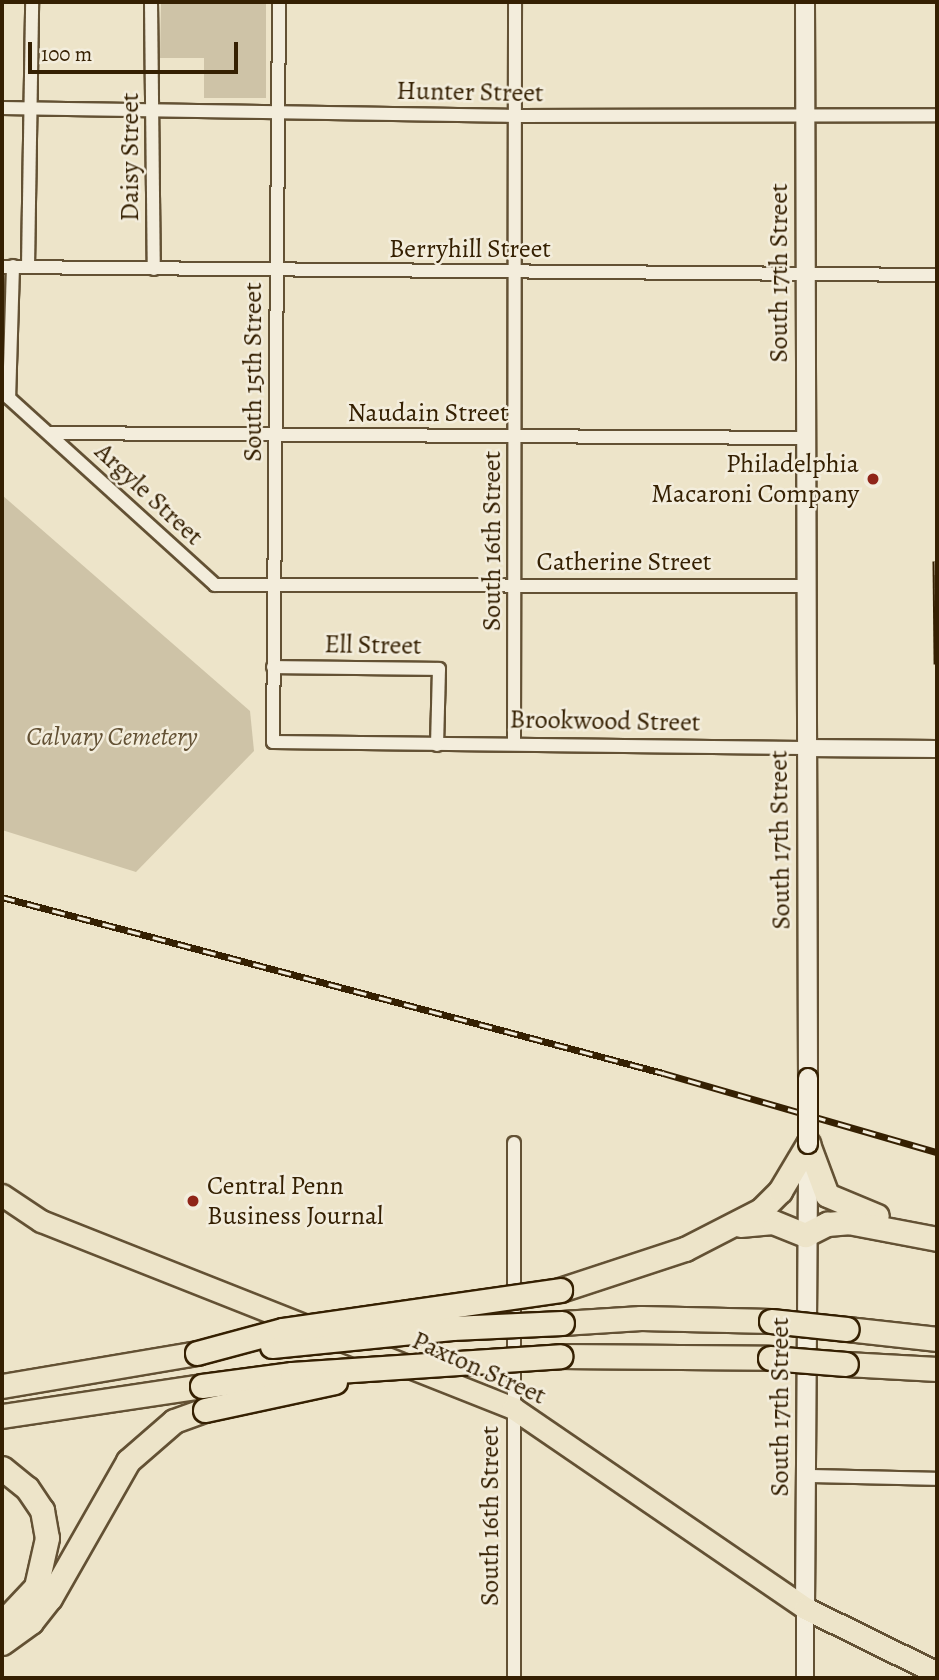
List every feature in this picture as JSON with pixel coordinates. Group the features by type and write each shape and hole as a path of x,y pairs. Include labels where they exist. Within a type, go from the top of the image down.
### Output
{"highway":[{"path":"197,1353 283,1330 559,1290 641,1266 727,1229 761,1210 780,1191 808,1144"},
{"path":"808,1144 827,1195 937,1238"},
{"path":"727,1229 773,1222 805,1235 837,1222 886,1226 937,1238"},
{"path":"2,1386 197,1353 452,1328 641,1318 771,1321 937,1339"},
{"path":"2,1643 31,1622 50,1598 128,1461 174,1421 205,1410 398,1369 509,1357"},
{"path":"2,1416 292,1374 509,1357 769,1358 937,1369"},
{"path":"2,1468 27,1488 42,1510 47,1538 36,1587 2,1623"}],"main road":[{"name":"South 17th Street","path":"805,2 808,1078 805,1235 805,1608"},
{"name":"Paxton Street","path":"2,1195 41,1221 513,1408 805,1608 937,1673"}],"street":[{"path":"27,267 32,2"},
{"name":"Daisy Street","path":"151,2 153,269"},
{"name":"South 15th Street","path":"273,742 279,2"},
{"name":"South 16th Street","path":"514,744 515,2"},
{"name":"Hunter Street","path":"2,108 515,116 937,115"},
{"path":"6,360 7,266"},
{"name":"Berryhill Street","path":"7,266 276,271 937,275"},
{"name":"Argyle Street","path":"6,360 9,398 215,585 274,584"},
{"name":"Naudain Street","path":"49,433 806,438"},
{"name":"Catherine Street","path":"274,584 805,586"},
{"name":"Ell Street","path":"273,667 439,668 437,745"},
{"name":"Brookwood Street","path":"273,742 937,749"},
{"name":"South 16th Street","path":"514,1143 514,1678"},
{"path":"806,1476 937,1479"},
{"name":"South 17th Street","path":"805,1608 805,1678"}],"green space":[{"path":"161,2 266,2 266,98 204,98 204,58 160,58"},
{"name":"Calvary Cemetery","path":"2,495 250,711 254,751 136,872 2,830"}],"railway":[{"path":"936,561 937,664"},
{"path":"2,897 663,1073 937,1152"}],"place":[{"name":"Philadelphia Macaroni Company","path":"873,479"},
{"name":"Central Penn Business Journal","path":"193,1201"}]}
